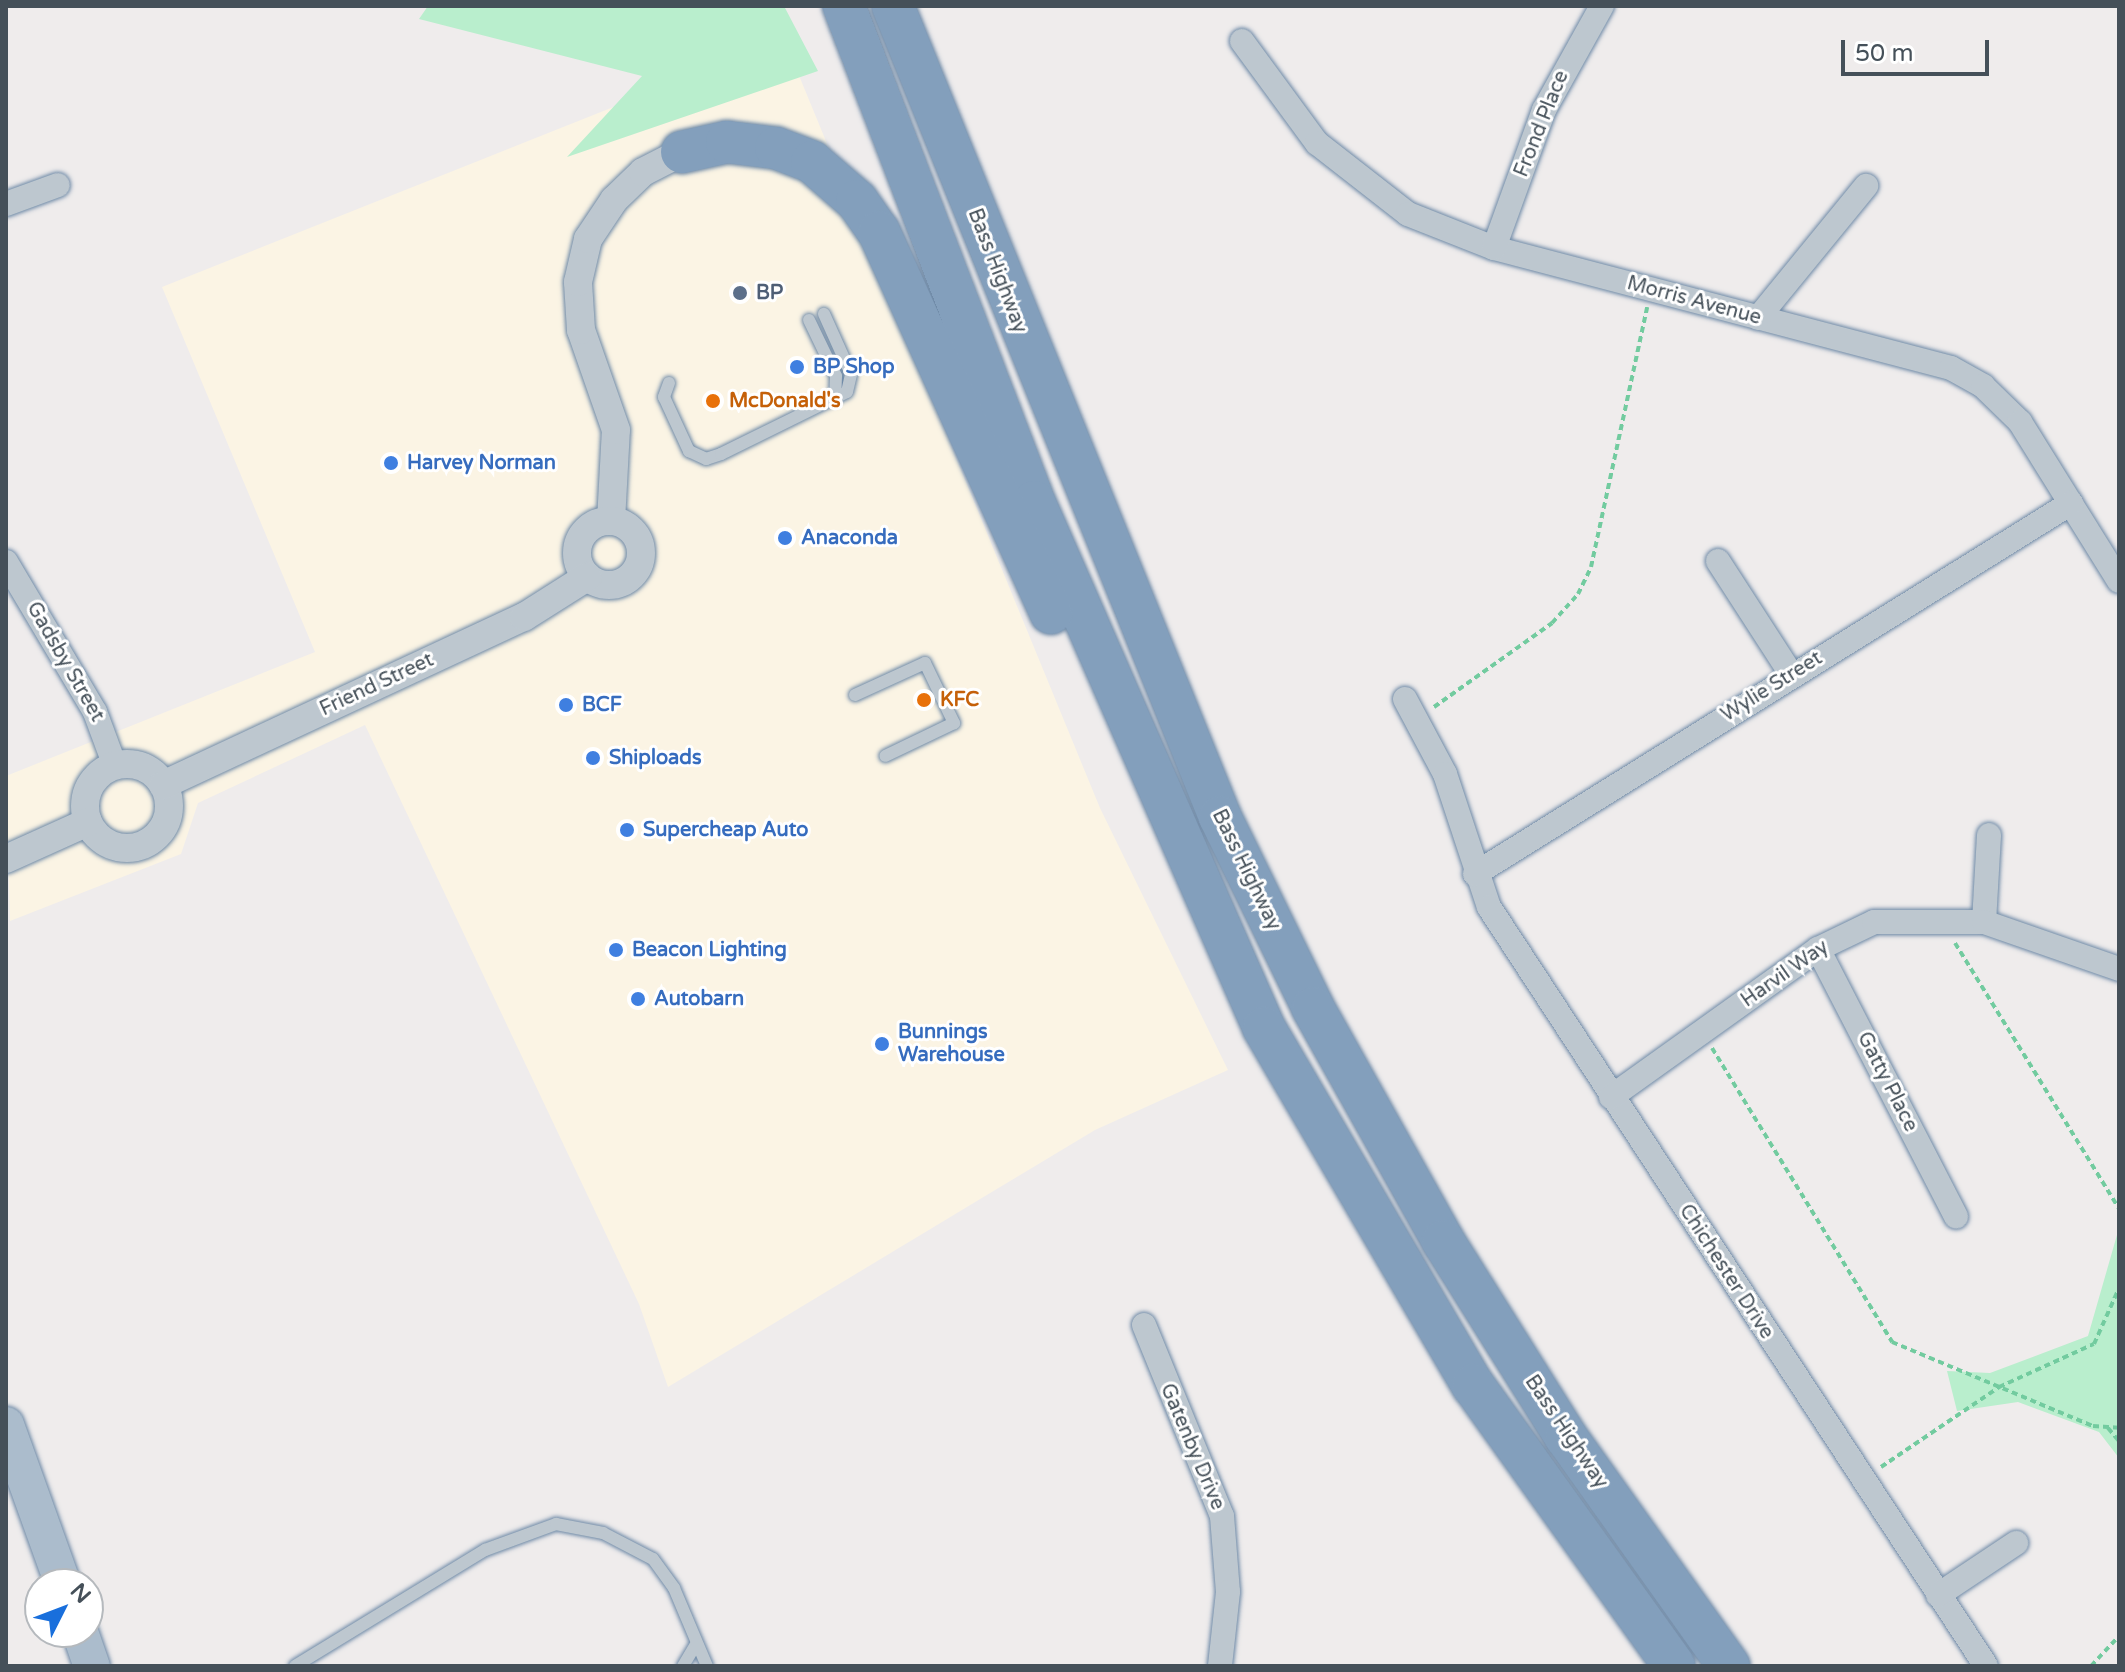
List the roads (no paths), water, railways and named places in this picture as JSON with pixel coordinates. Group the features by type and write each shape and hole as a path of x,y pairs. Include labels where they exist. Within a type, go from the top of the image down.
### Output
{"highway":[{"path":"844,6 1034,502 1178,842 1264,1028 1374,1226 1661,1666"},
{"name":"Bass Highway","path":"893,6 1208,788 1313,1008 1443,1241 1566,1437 1729,1666"},
{"path":"682,152 727,142 776,148 812,162 857,201 879,232 1074,663 1178,842"},
{"path":"1576,1539 1674,1666"}],"main road":[{"path":"6,1425 57,1568"}],"street":[{"name":"Frond Place","path":"1494,248 1544,110 1602,6"},
{"name":"Morris Avenue","path":"1242,41 1317,143 1408,214 1494,248 1951,368 1983,386 2020,422 2119,581"},
{"path":"611,521 616,430 581,330 578,282 588,239 614,200 643,172 682,152"},
{"path":"6,204 58,185"},
{"path":"1758,318 1866,186"},
{"name":"Wylie Street","path":"1475,874 1791,674 2071,503"},
{"path":"611,521 636,536 637,568 619,584 587,577 577,557 582,536 611,521"},
{"path":"1718,561 1791,674"},
{"name":"Gadsby Street","path":"6,562 95,712 115,766"},
{"name":"Friend Street","path":"163,785 524,617 587,577"},
{"name":"Chichester Drive","path":"1410,709 1445,774 1475,874 1611,1097 1986,1666"},
{"path":"115,766 142,767 163,785 169,811 146,844 119,847 88,822 93,782 115,766"},
{"path":"6,859 88,822"},
{"path":"1984,922 1989,835"},
{"name":"Harvil Way","path":"1611,1097 1818,949 1874,922 1984,922 2119,969"},
{"name":"Gatty Place","path":"1818,949 1956,1216"},
{"name":"Gatenby Drive","path":"1144,1325 1222,1516 1228,1592 1220,1666"},
{"path":"1938,1595 2016,1543"}],"lane":[{"path":"669,383 664,397 689,451 706,459 847,392 851,374 824,314"},
{"path":"809,320 836,376 835,399"},
{"path":"855,695 925,663 931,675 954,723 885,756"},
{"path":"295,1666 485,1550 556,1524 603,1533 653,1559 674,1588 707,1666"},
{"path":"683,1666 696,1644"}],"place":[{"name":"BP","path":"740,293"},
{"name":"BP Shop","path":"797,367"},
{"name":"McDonald's","path":"713,401"},
{"name":"Harvey Norman","path":"391,463"},
{"name":"Anaconda","path":"785,538"},
{"name":"KFC","path":"924,700"},
{"name":"BCF","path":"566,705"},
{"name":"Shiploads","path":"593,758"},
{"name":"Supercheap Auto","path":"627,830"},
{"name":"Beacon Lighting","path":"616,950"},
{"name":"Autobarn","path":"638,999"},
{"name":"Bunnings Warehouse","path":"882,1044"}]}
